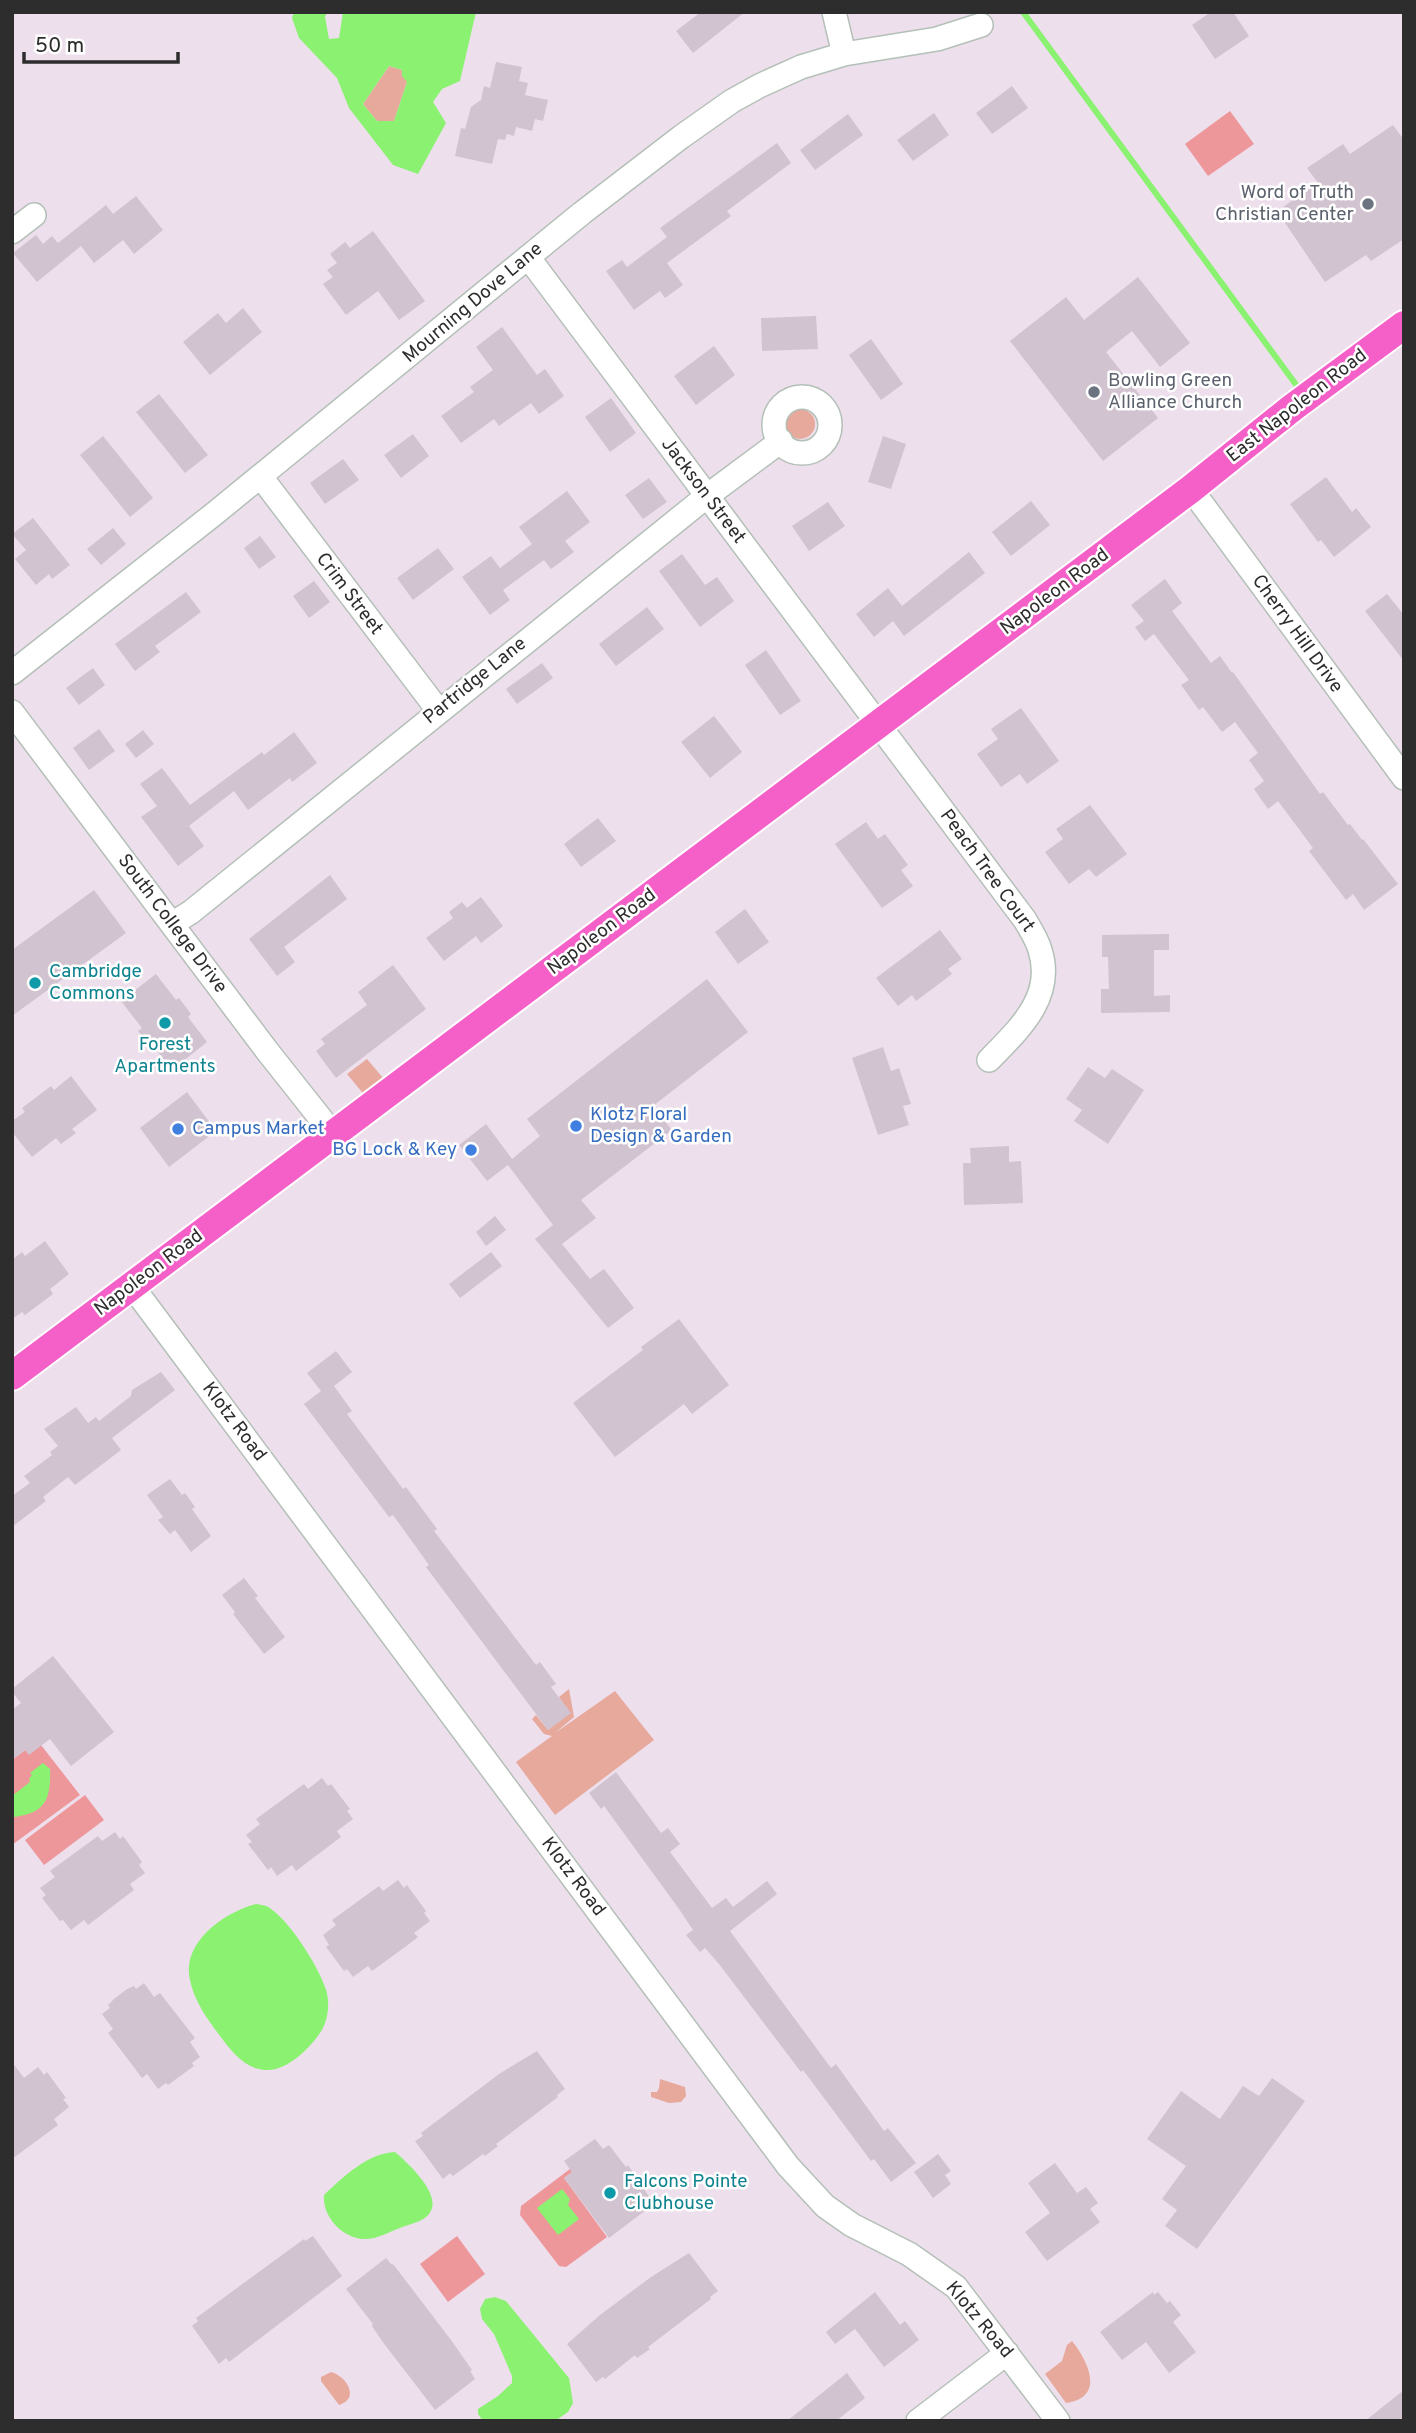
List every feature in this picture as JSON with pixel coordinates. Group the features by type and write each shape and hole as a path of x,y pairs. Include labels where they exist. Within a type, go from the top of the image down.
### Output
{"main road":[{"name":"East Napoleon Road","path":"1191,489 1292,408 1404,325"},
{"name":"Napoleon Road","path":"12,1376 1191,489"}],"street":[{"path":"834,12 844,54"},
{"name":"Mourning Dove Lane","path":"12,673 261,477 528,257 681,137 732,101 801,67 844,54 937,39 981,25"},
{"path":"12,232 34,215"},
{"name":"Jackson Street","path":"528,257 878,724"},
{"name":"Partridge Lane","path":"172,924 191,912 438,710 707,496 781,441"},
{"name":"Crim Street","path":"261,477 438,710"},
{"name":"Cherry Hill Drive","path":"1191,489 1404,779"},
{"name":"South College Drive","path":"12,712 333,1134"},
{"name":"Peach Tree Court","path":"878,724 1025,920 1040,947 1044,979 1039,999 1016,1031 989,1060"},
{"name":"Klotz Road","path":"132,1286 788,2166 825,2206 852,2225 909,2253 956,2287 1058,2421"},
{"path":"918,2421 1007,2353"}],"shaded area":[{"path":"294,12 327,12 325,17 329,39 339,38 343,12 476,12 460,81 442,89 433,102 446,123 418,174 393,165 349,108 337,78 299,38 292,18","holes":["389,66 402,70 402,76 407,82 394,121 377,121 363,104"]},
{"path":"389,66 402,70 407,82 394,121 377,121 363,104"},
{"path":"1230,111 1254,144 1208,176 1185,144"},
{"path":"800,409 811,413 815,424 811,435 800,439 789,435 785,424 789,413"},
{"path":"367,1059 384,1082 366,1097 347,1074"},
{"path":"569,1689 574,1717 555,1733 615,1691 654,1740 555,1815 516,1762 552,1736 544,1734 532,1719 536,1715 548,1730 570,1713 559,1697"},
{"path":"41,1745 80,1795 12,1845 12,1760 25,1750"},
{"path":"43,1763 50,1769 49,1789 44,1804 32,1813 12,1817 12,1796 30,1782 30,1773"},
{"path":"85,1795 104,1820 44,1865 25,1840"},
{"path":"256,1904 269,1908 294,1933 316,1967 328,1997 327,2018 319,2035 306,2050 273,2070 251,2066 234,2053 202,2010 190,1980 192,1953 199,1941 231,1914"},
{"path":"660,2079 685,2087 686,2096 681,2102 669,2103 651,2097 651,2092 657,2092 659,2088"},
{"path":"395,2152 428,2189 432,2198 429,2214 420,2221 373,2238 348,2235 330,2218 326,2211 324,2195 366,2161"},
{"path":"570,2169 572,2172 564,2178 607,2237 566,2267 559,2266 520,2215 521,2206"},
{"path":"562,2189 570,2199 568,2205 579,2219 558,2235 537,2208"},
{"path":"457,2236 485,2274 448,2302 420,2264"},
{"path":"495,2297 506,2301 569,2378 573,2403 568,2412 555,2421 483,2421 478,2414 478,2409 512,2383 512,2376 494,2334 482,2319 480,2309 485,2299"},
{"path":"1072,2341 1088,2368 1090,2386 1086,2394 1066,2403 1045,2374 1062,2361 1067,2345"},
{"path":"331,2372 342,2378 349,2388 349,2398 339,2405 321,2381 321,2377"}],"building":[{"path":"701,12 745,12 693,53 676,31"},
{"path":"1211,12 1233,12 1249,36 1215,59 1192,25"},
{"path":"496,62 522,67 519,81 528,83 525,95 548,100 543,121 535,119 532,131 516,127 514,136 507,134 505,140 498,139 492,164 455,156 461,128 465,129 471,107 481,100 484,86 490,88"},
{"path":"1012,86 1028,108 992,134 976,113"},
{"path":"934,113 949,135 913,161 897,140"},
{"path":"848,114 863,135 815,170 800,150"},
{"name":"Word of Truth Christian Center","path":"1393,125 1404,140 1404,239 1371,261 1366,255 1325,282 1277,211 1318,183 1307,168 1343,144 1350,154"},
{"path":"777,143 791,163 727,211 731,216 667,263 683,285 665,298 660,291 634,310 606,271 622,260 627,267 667,237 660,228"},
{"path":"136,196 163,230 134,254 123,240 94,263 81,246 37,282 13,253 36,235 43,244 52,236 58,243 106,205 113,214"},
{"path":"373,231 425,301 399,320 378,291 346,315 323,284 333,277 327,270 337,263 330,254 345,242 350,248"},
{"name":"Bowling Green Alliance Church","path":"1138,277 1190,343 1160,367 1132,331 1106,352 1158,418 1103,461 1010,341 1066,297 1084,320"},
{"path":"243,308 262,332 210,375 183,342 218,313 226,323"},
{"path":"816,316 818,349 762,351 761,318"},
{"path":"502,327 537,375 545,369 564,396 539,414 531,403 499,426 494,419 461,443 441,416 474,392 470,387 493,370 476,347"},
{"path":"871,339 903,384 881,400 849,355"},
{"path":"714,346 735,375 696,405 674,376"},
{"path":"159,394 208,455 185,473 136,412"},
{"path":"611,398 636,433 610,452 585,417"},
{"path":"413,434 429,456 401,478 384,455"},
{"path":"103,436 153,498 130,517 80,455"},
{"path":"883,436 906,444 891,489 868,482"},
{"path":"343,459 359,480 325,504 310,483"},
{"path":"1326,477 1352,512 1356,508 1371,527 1334,557 1321,540 1318,542 1290,504"},
{"path":"649,478 667,502 643,519 625,495"},
{"path":"567,491 590,522 565,541 574,552 551,569 544,560 503,590 510,600 490,615 462,577 491,556 500,568 532,544 519,527"},
{"path":"1031,501 1050,525 1011,556 992,532"},
{"path":"828,502 845,526 809,551 792,526"},
{"path":"33,518 70,565 52,579 49,574 36,585 15,559 26,550 12,534"},
{"path":"113,528 126,544 101,565 87,549"},
{"path":"260,536 276,557 259,569 244,548"},
{"path":"438,548 454,569 413,600 397,578"},
{"path":"969,552 985,573 904,636 893,621 874,637 856,614 888,588 902,606"},
{"path":"682,554 705,585 717,577 734,601 700,627 659,571"},
{"path":"1165,579 1182,603 1172,611 1211,663 1220,656 1320,794 1323,792 1398,884 1364,910 1353,894 1346,900 1309,851 1313,848 1278,801 1268,809 1254,789 1264,781 1249,760 1258,753 1235,722 1222,732 1203,707 1199,710 1181,685 1189,680 1154,634 1145,641 1135,627 1144,621 1131,605"},
{"path":"314,581 330,602 309,618 293,596"},
{"path":"186,592 201,612 155,646 160,652 135,671 115,644"},
{"path":"1387,594 1404,615 1404,661 1365,611"},
{"path":"647,607 664,629 616,666 599,644"},
{"path":"766,650 801,701 780,715 745,665"},
{"path":"542,663 553,678 517,704 506,689"},
{"path":"93,668 105,685 79,705 66,688"},
{"path":"1021,708 1059,761 1027,784 1020,774 1001,787 977,754 998,739 991,729"},
{"path":"714,716 742,752 710,778 681,742"},
{"path":"99,729 115,751 89,770 73,748"},
{"path":"143,730 154,744 136,758 125,744"},
{"path":"294,732 317,763 292,782 290,778 248,810 234,791 189,826 204,846 178,866 141,817 157,806 140,784 162,768 190,805"},
{"path":"1090,805 1127,854 1096,877 1089,869 1069,884 1045,852 1063,839 1056,829"},
{"path":"598,818 616,841 581,867 564,844"},
{"path":"866,822 878,839 885,834 908,865 901,870 913,886 882,908 835,844"},
{"path":"330,875 347,899 284,947 295,962 277,976 249,939"},
{"name":"Cambridge Commons","path":"94,890 126,933 12,1016 12,950"},
{"path":"481,897 503,926 481,943 476,936 444,961 426,938 453,918 449,912 462,902 467,908"},
{"path":"745,909 769,942 738,964 715,932"},
{"path":"940,930 962,959 948,969 952,974 916,1001 912,995 898,1006 876,978"},
{"path":"1169,934 1169,950 1154,950 1154,996 1170,995 1170,1012 1101,1013 1101,989 1109,989 1108,957 1102,957 1102,935"},
{"path":"393,965 426,1009 336,1078 316,1051 325,1044 321,1039 367,1005 358,992"},
{"name":"Forest Apartments","path":"156,974 191,1014 188,1017 207,1042 172,1070 138,1031 142,1028 121,1001"},
{"path":"707,979 748,1032 653,1106 672,1130 581,1200 596,1218 562,1244 590,1279 604,1269 634,1308 608,1328 535,1239 553,1225 508,1165 487,1181 459,1145 486,1124 512,1159 540,1136 527,1119"},
{"path":"883,1047 891,1071 899,1068 911,1104 903,1106 909,1125 878,1135 852,1058"},
{"path":"1088,1067 1105,1078 1112,1069 1144,1090 1108,1144 1074,1121 1082,1110 1066,1099"},
{"path":"71,1076 97,1110 72,1129 76,1133 61,1144 56,1138 32,1157 12,1132 12,1121 25,1112 22,1108 51,1086 54,1090"},
{"name":"Campus Market","path":"187,1092 216,1131 169,1167 140,1128"},
{"path":"1009,1146 1009,1162 1021,1161 1023,1203 964,1205 963,1163 971,1163 970,1148"},
{"path":"495,1216 506,1230 486,1246 476,1232"},
{"path":"45,1241 69,1274 50,1289 53,1294 25,1315 22,1312 12,1319 12,1260 22,1252 25,1256"},
{"path":"491,1252 502,1266 460,1298 449,1284"},
{"path":"679,1319 729,1385 692,1414 684,1404 615,1457 573,1403"},
{"path":"336,1351 352,1372 334,1386 352,1411 347,1414 403,1489 406,1487 437,1529 434,1531 536,1665 540,1662 556,1684 551,1687 571,1713 548,1730 426,1567 429,1565 393,1515 389,1517 304,1404 321,1391 307,1373"},
{"path":"161,1372 175,1390 112,1438 121,1450 75,1485 68,1477 43,1497 46,1501 12,1527 12,1496 30,1483 24,1476 52,1455 50,1452 58,1446 44,1429 76,1407 88,1423 96,1417 99,1421 131,1396 132,1390"},
{"path":"170,1479 182,1495 185,1493 195,1507 192,1509 211,1536 191,1552 175,1530 170,1534 158,1520 163,1517 147,1495"},
{"path":"244,1578 258,1596 255,1598 285,1637 264,1654 222,1595"},
{"path":"53,1656 114,1732 71,1766 50,1739 29,1755 25,1750 12,1760 12,1710 21,1703 12,1689"},
{"path":"616,1772 661,1833 668,1828 680,1844 670,1852 712,1908 726,1898 733,1907 767,1881 777,1894 730,1931 831,2068 836,2064 884,2131 888,2128 916,2163 891,2182 874,2159 871,2161 719,1964 705,1948 700,1952 686,1935 693,1930 679,1909 604,1806 601,1809 589,1793"},
{"path":"322,1778 328,1786 331,1784 350,1809 347,1811 353,1819 337,1831 341,1837 296,1871 292,1865 277,1876 271,1867 268,1870 248,1844 252,1842 246,1835 260,1824 256,1819 304,1784 308,1789"},
{"path":"115,1832 120,1839 123,1836 142,1862 139,1865 145,1873 130,1884 134,1890 88,1925 84,1920 71,1930 63,1920 60,1921 42,1898 46,1895 40,1888 55,1877 50,1871 98,1836 102,1841"},
{"path":"398,1880 404,1888 407,1885 430,1921 414,1933 418,1937 372,1971 368,1966 353,1977 347,1969 344,1971 326,1947 329,1945 323,1935 336,1925 332,1920 379,1886 383,1891"},
{"path":"144,1983 154,1997 160,1993 195,2038 190,2042 200,2057 192,2063 194,2066 158,2089 147,2074 142,2078 108,2033 113,2029 102,2014 110,2008 108,2005 114,1999 127,1989 134,1986 136,1989"},
{"path":"537,2051 565,2089 496,2144 498,2146 485,2156 483,2154 453,2176 450,2173 443,2179 415,2141 423,2136 421,2133 499,2074"},
{"path":"12,2062 24,2078 38,2067 44,2075 47,2072 66,2098 63,2099 69,2107 54,2119 58,2125 12,2159"},
{"path":"1272,2078 1305,2101 1197,2249 1165,2226 1177,2210 1162,2199 1186,2166 1147,2139 1181,2091 1220,2119 1243,2086 1259,2096"},
{"name":"Falcons Pointe Clubhouse","path":"595,2139 603,2149 609,2145 626,2167 628,2165 654,2204 609,2238 564,2178 572,2172 564,2161"},
{"path":"938,2154 951,2171 945,2175 951,2184 933,2198 914,2172"},
{"path":"1055,2163 1077,2193 1086,2187 1098,2203 1090,2209 1100,2222 1047,2261 1025,2232 1050,2213 1028,2183"},
{"path":"313,2236 342,2276 229,2362 226,2358 219,2364 192,2326 198,2321 196,2318 304,2239 305,2241"},
{"path":"689,2253 718,2291 648,2347 650,2349 637,2358 635,2355 605,2379 603,2377 596,2382 567,2344 600,2315"},
{"path":"386,2258 451,2340 472,2370 470,2371 475,2379 435,2410 346,2289"},
{"path":"875,2292 900,2325 905,2321 919,2340 884,2367 855,2329 835,2344 826,2332"},
{"path":"1153,2292 1154,2295 1158,2292 1167,2303 1170,2301 1181,2315 1173,2322 1196,2352 1169,2373 1146,2342 1122,2360 1100,2332"},
{"path":"847,2373 865,2398 836,2421 787,2421"},
{"path":"1404,2390 1404,2421 1365,2421"}],"waterway":[{"path":"1023,12 1297,386"}],"place":[{"name":"Word of Truth Christian Center","path":"1368,204"},
{"name":"Bowling Green Alliance Church","path":"1094,392"},
{"name":"Cambridge Commons","path":"35,983"},
{"name":"Forest Apartments","path":"165,1023"},
{"name":"Klotz Floral Design & Garden","path":"576,1126"},
{"name":"Campus Market","path":"178,1129"},
{"name":"BG Lock & Key","path":"471,1150"},
{"name":"Falcons Pointe Clubhouse","path":"610,2193"}]}
